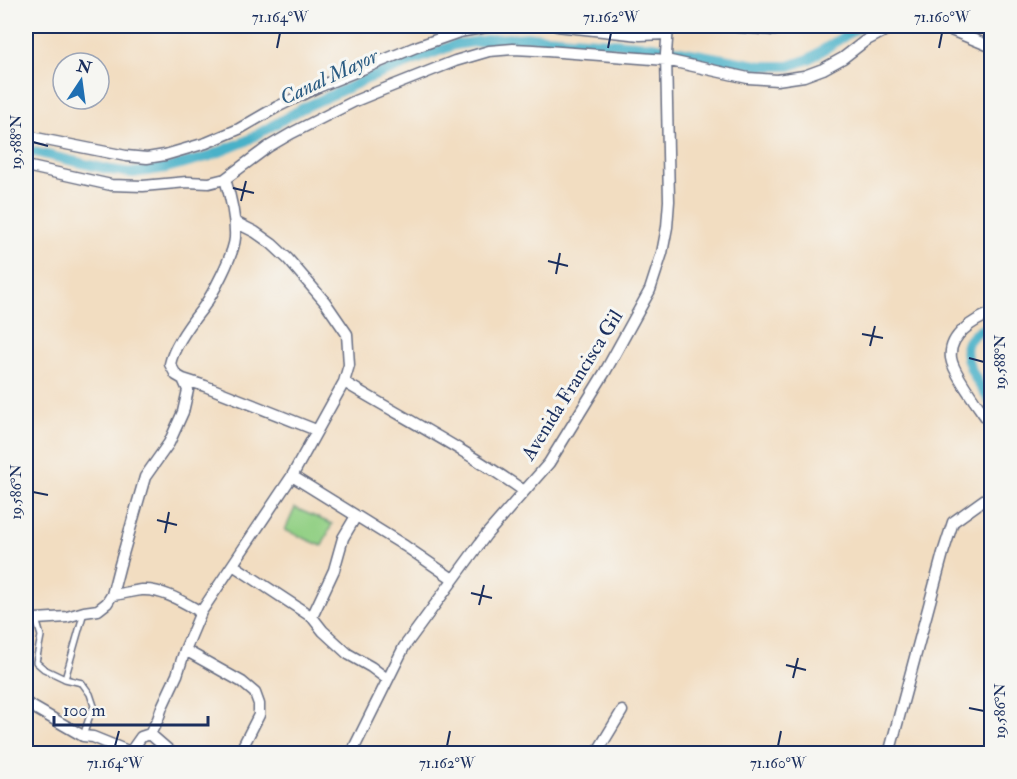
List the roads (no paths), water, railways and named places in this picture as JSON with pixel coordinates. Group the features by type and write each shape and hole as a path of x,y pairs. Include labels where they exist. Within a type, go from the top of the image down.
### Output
{"street":[{"path":"26,136 126,156 147,158 165,155 206,143 239,129 318,87 417,47 459,32 492,26"},
{"path":"557,26 640,34 667,34"},
{"path":"729,26 774,30 796,26"},
{"path":"26,166 111,185 210,183 225,179 276,142 354,101 455,61 489,51 513,49 666,57 748,78 777,80 804,76 823,69 843,58 865,41 890,28 901,26"},
{"path":"941,26 992,47"},
{"name":"Avenida Francisca Gil","path":"351,753 405,647 486,535 549,463 605,372 650,290 662,253 669,201 667,34"},
{"path":"225,179 235,222 235,241 218,284 177,344 170,364 176,375 183,379 316,430"},
{"path":"26,703 83,736 93,737 130,753 141,737 150,734 177,675 201,612 292,476 344,382 349,365 347,334 325,302 272,244 235,222"},
{"path":"992,313 975,320 962,331 955,341 951,358 964,384 992,426"},
{"path":"31,619 67,617 98,610 107,603 112,595 145,477 169,443 183,412 188,390 183,379"},
{"path":"344,382 437,435 524,491"},
{"path":"292,476 405,546 453,579"},
{"path":"889,753 953,522 992,494"},
{"path":"312,617 334,570 343,538 356,516"},
{"path":"233,564 312,617 323,632 348,654 387,679"},
{"path":"112,595 147,590 178,599 201,612"},
{"path":"185,650 242,682 255,693 259,704 259,715 239,753"},
{"path":"596,753 622,711"},
{"path":"150,734 173,753"}],"lane":[{"path":"64,679 84,612"},
{"path":"31,619 41,636 36,662 64,679 82,683 90,694 94,706 83,736"}],"waterway":[{"name":"Canal Mayor","path":"26,150 133,173 166,168 207,157 246,141 301,109 369,78 454,45 532,37 652,46 762,66 789,66 809,59 860,26"},
{"name":"Canal Mayor","path":"984,26 992,29"},
{"name":"Canal Mayor","path":"992,325 973,336 966,349 973,374 992,404"}]}
